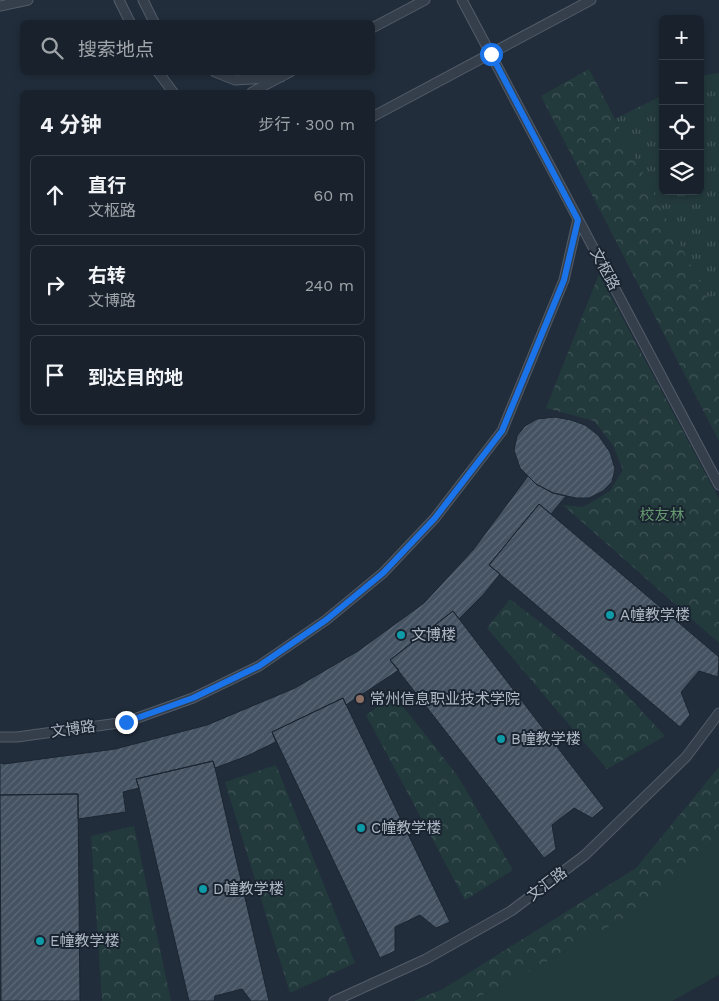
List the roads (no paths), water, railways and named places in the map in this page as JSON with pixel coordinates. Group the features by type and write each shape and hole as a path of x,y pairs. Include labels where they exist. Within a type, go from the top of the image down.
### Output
{"lane":[{"path":"0,6 28,0"},
{"path":"119,0 129,20"},
{"path":"143,0 153,20"},
{"path":"375,26 425,0"},
{"name":"文枢路","path":"462,0 719,485"},
{"path":"375,115 591,0"},
{"path":"160,75 172,90"},
{"path":"222,75 234,80 281,77"},
{"path":"256,90 285,75"},
{"name":"文博路","path":"0,737 17,737 126,722 193,698 259,666 326,620 383,573 435,518 502,431 564,280 578,220"},
{"name":"文汇路","path":"334,1001 426,959 518,905 584,855 686,757 719,713"}],"place":[{"name":"A幢教学楼","path":"610,615"},
{"name":"文博楼","path":"401,635"},
{"name":"常州信息职业技术学院","path":"360,699"},
{"name":"B幢教学楼","path":"501,739"},
{"name":"C幢教学楼","path":"361,828"},
{"name":"D幢教学楼","path":"203,889"},
{"name":"E幢教学楼","path":"40,941"}],"park label":[{"name":"校友林","path":"662,515"}]}
